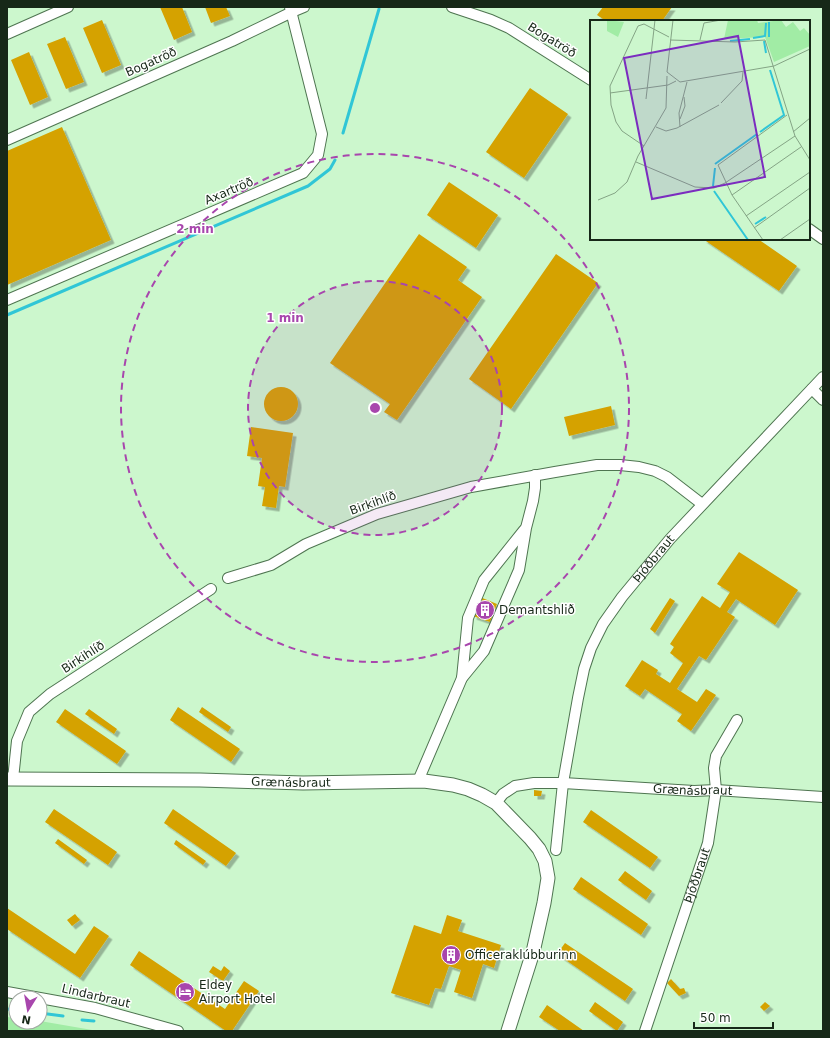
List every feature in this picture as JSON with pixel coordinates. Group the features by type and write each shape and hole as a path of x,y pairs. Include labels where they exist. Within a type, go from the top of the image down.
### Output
{"street":[{"path":"7,34 68,7"},
{"name":"Bogatröð","path":"7,140 232,41 291,9 304,7"},
{"name":"Bogatröð","path":"452,7 509,28 590,79"},
{"name":"Axartröð","path":"7,300 303,173 318,155 322,134 291,9"},
{"path":"810,230 823,239"},
{"name":"Þjóðbraut","path":"563,783 584,669 591,648 603,624 622,597 670,539 823,377"},
{"path":"812,389 823,400"},
{"name":"Birkihlíð","path":"228,578 271,565 306,544 377,514 471,487 597,465 620,465 639,467 655,471 667,476 702,504"},
{"path":"418,781 462,678 484,651 519,570 526,528 533,501 535,475"},
{"path":"462,678 468,618 481,587 484,580 526,528"},
{"name":"Birkihlíð","path":"10,779 17,741 29,712 50,694 212,589"},
{"name":"Þjóðbraut","path":"645,1031 708,843 716,790 714,768 716,756 737,720"},
{"name":"Grænásbraut","path":"10,779 303,782 418,781 454,785 468,789 496,803 503,794 515,786 534,783 716,790 823,797"},
{"path":"556,850 563,783"},
{"path":"496,803 526,833 539,849 545,861 548,878 544,904 533,952 508,1031"},
{"name":"Lindarbraut","path":"7,992 95,1008 178,1031"}],"green space":[{"path":"7,1017 8,1030 48,1030 48,1022 98,1031 7,1031"}],"building":[{"path":"160,7 182,7 192,32 174,40"},
{"path":"205,7 226,7 230,16 211,23"},
{"path":"603,7 672,7 663,20 604,20 597,15"},
{"path":"102,20 121,65 102,73 83,28"},
{"path":"65,37 84,82 66,89 47,44"},
{"path":"29,52 48,97 30,105 11,60"},
{"path":"530,88 568,114 524,178 486,152"},
{"path":"62,127 111,240 7,285 7,151"},
{"path":"449,182 498,215 476,248 427,215"},
{"path":"419,234 467,267 458,280 482,297 397,420 384,412 390,404 330,363"},
{"path":"704,240 759,240 797,266 779,291"},
{"path":"556,254 598,283 511,409 469,379"},
{"path":"281,387 293,392 298,404 293,416 281,421 269,416 264,404 269,392"},
{"path":"611,406 615,425 569,436 564,417"},
{"path":"251,427 293,433 285,487 279,486 276,508 262,506 265,487 258,486 262,458 247,456"},
{"path":"739,552 798,590 775,625 736,599 727,612 735,617 706,660 699,656 677,689 697,702 706,689 716,695 691,731 677,721 682,714 645,689 640,696 625,686 642,660 658,670 656,674 670,683 683,663 670,653 674,647 670,644 702,596 720,608 730,592 717,584"},
{"name":"Demantshlið","path":"480,597 497,604 490,622 473,616"},
{"path":"670,598 675,601 655,633 650,629"},
{"path":"178,707 240,749 231,762 170,720"},
{"path":"202,707 231,727 228,732 199,712"},
{"path":"65,709 126,751 117,764 56,722"},
{"path":"89,709 117,729 114,734 85,714"},
{"path":"534,790 542,791 541,796 534,796"},
{"path":"54,809 117,852 108,865 45,822"},
{"path":"173,809 236,853 226,866 164,823"},
{"path":"591,810 658,857 650,868 583,822"},
{"path":"58,839 87,860 84,864 55,843"},
{"path":"176,840 206,861 203,865 174,844"},
{"path":"625,871 652,891 646,900 618,880"},
{"path":"581,877 648,924 641,935 573,889"},
{"path":"7,908 75,954 94,926 109,936 80,978 7,929"},
{"path":"75,914 80,920 72,926 67,920"},
{"name":"Officeraklúbburinn","path":"447,915 462,920 458,931 501,945 494,968 483,964 472,998 454,992 461,970 449,966 441,989 435,988 429,1005 391,993 414,925 441,934"},
{"path":"565,943 633,989 625,1001 557,954"},
{"path":"139,951 225,1009 244,981 259,991 232,1031 226,1031 130,965"},
{"path":"213,966 221,971 224,966 230,971 223,981 209,972"},
{"path":"671,979 680,989 684,988 686,993 679,996 667,983"},
{"path":"595,1002 623,1022 617,1031 589,1011"},
{"path":"765,1002 770,1006 764,1011 760,1007"},
{"path":"547,1005 584,1031 560,1031 539,1017"}],"waterway":[{"path":"343,133 379,9"},
{"path":"7,315 308,186 330,169 335,160"},
{"path":"48,1014 63,1016"},
{"path":"82,1020 94,1021"}],"place":[{"name":"Demantshlið","path":"485,610"},
{"name":"Officeraklúbburinn","path":"451,955"},
{"name":"Eldey Airport Hotel","path":"185,992"}]}
